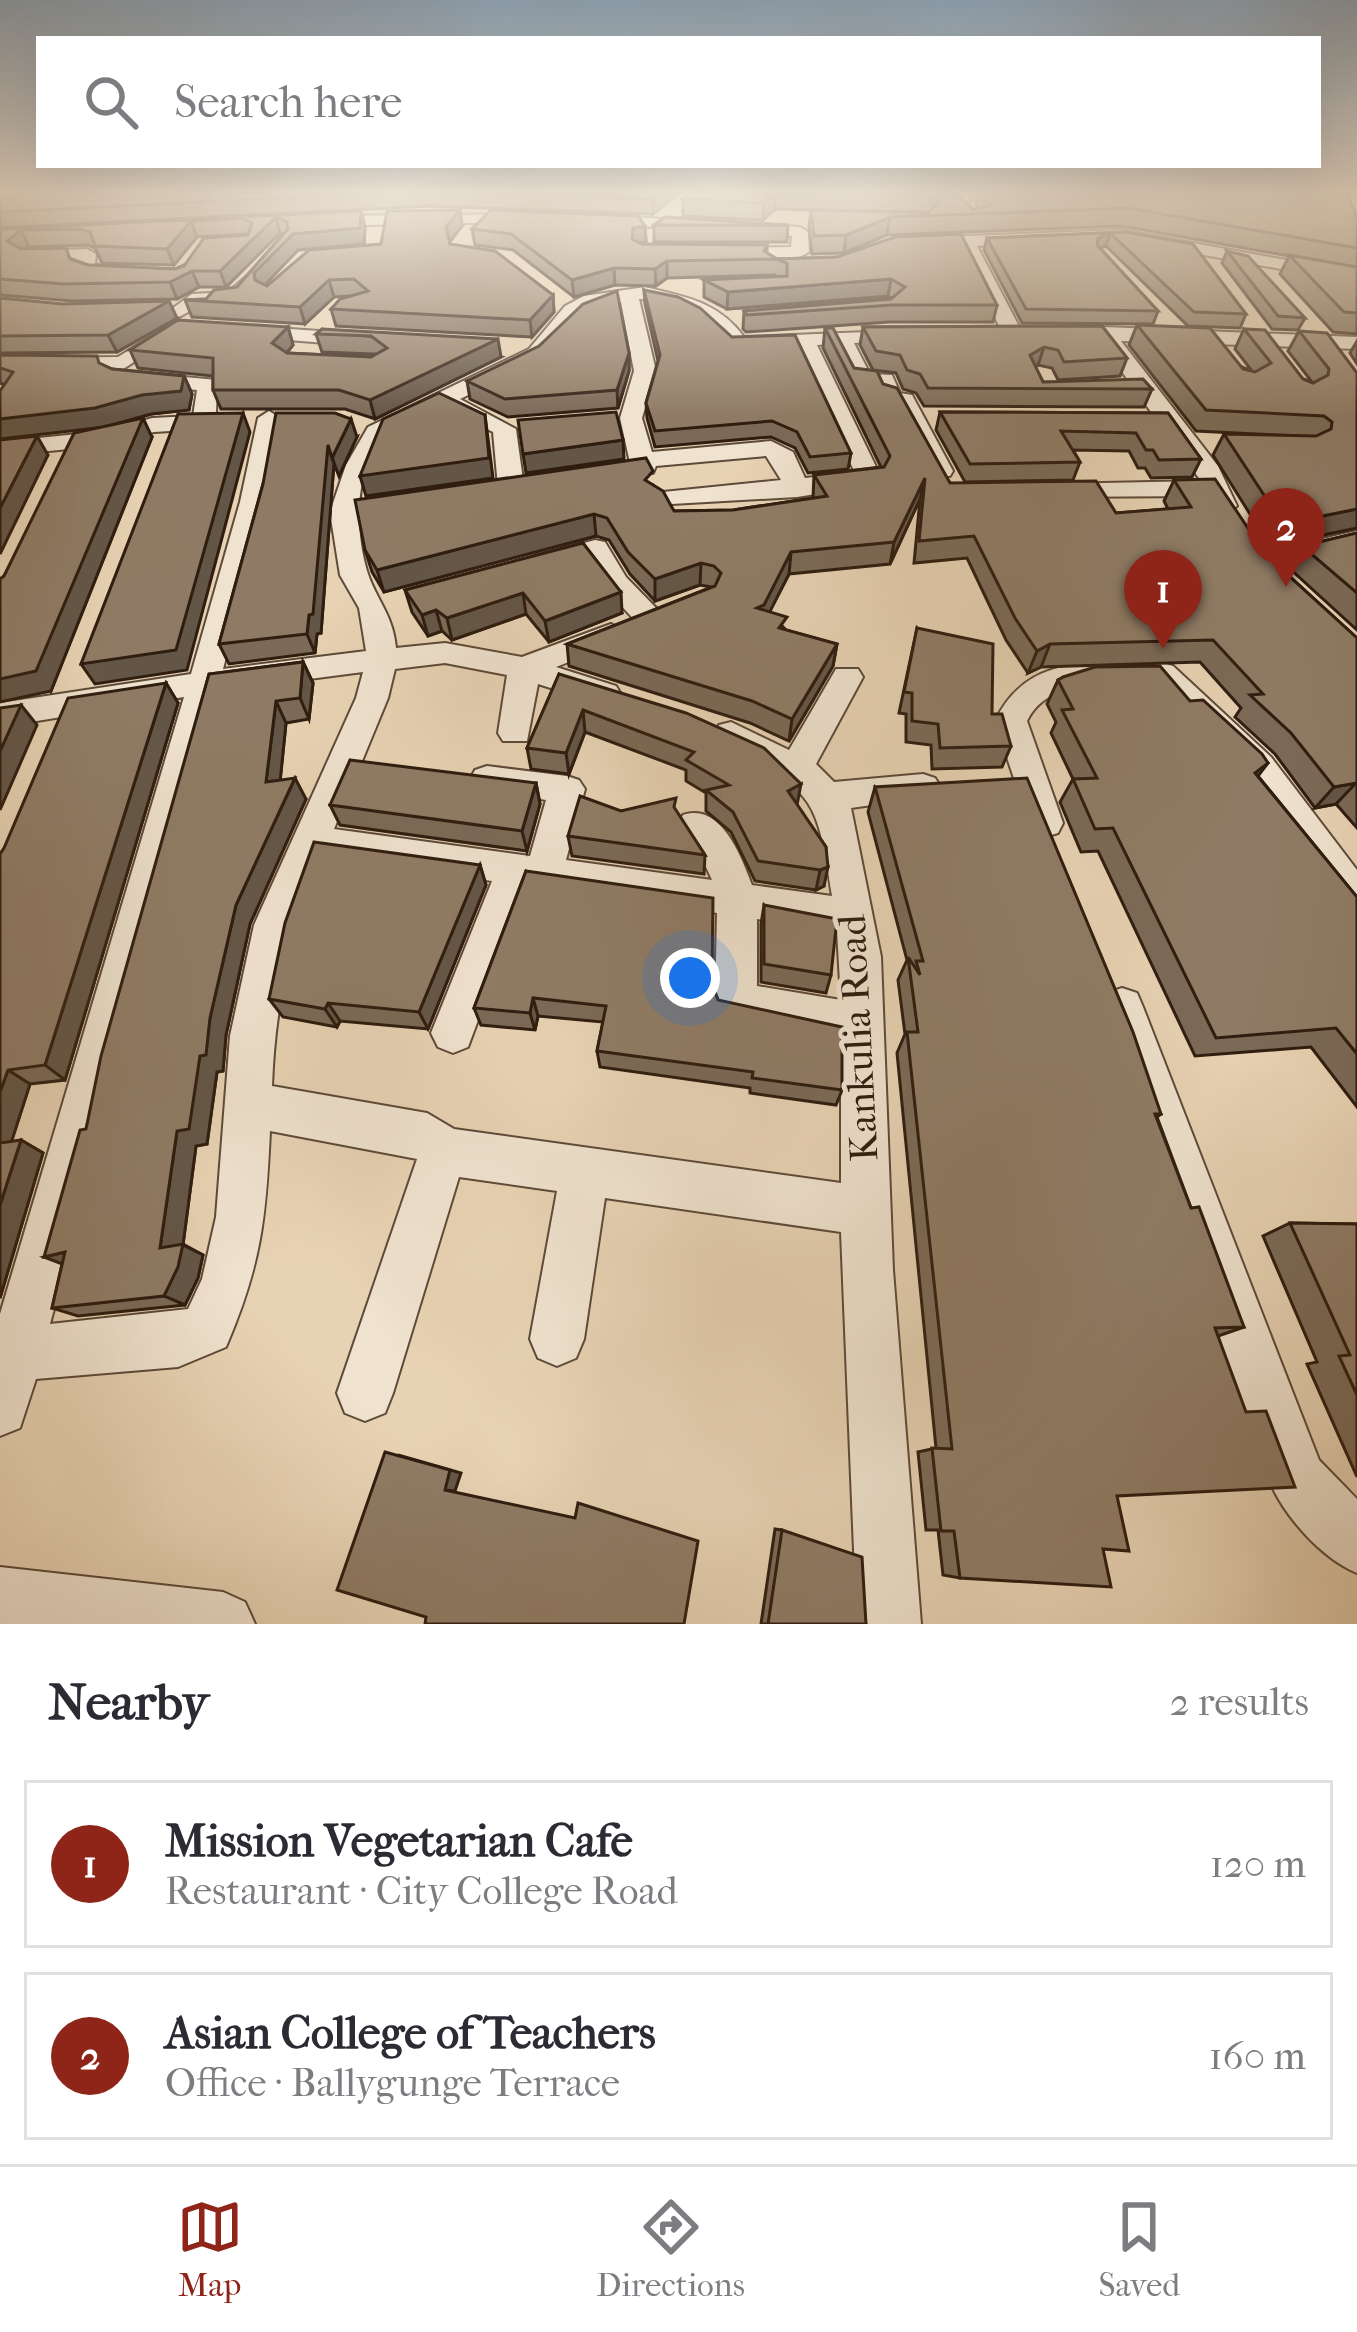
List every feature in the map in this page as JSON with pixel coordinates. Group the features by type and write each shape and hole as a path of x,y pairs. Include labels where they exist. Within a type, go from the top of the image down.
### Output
{"street":[{"path":"86,266 96,272 150,278"},
{"path":"188,322 199,298 233,297 261,266"},
{"path":"9,1354 178,1340 207,1328 227,1283 241,1217 253,1036 274,925 312,841 369,765 372,698 382,658 385,605 354,575 354,510 364,429 442,398 541,349 563,304 726,266"},
{"path":"709,269 816,266"},
{"path":"977,266 1002,334 1172,328 1209,338 1266,340 1317,333 1357,343"},
{"path":"1208,266 1215,276"},
{"path":"1257,266 1281,292"},
{"path":"1286,266 1357,278"},
{"path":"204,277 250,278"},
{"path":"640,288 731,319 738,343 929,334"},
{"path":"577,477 644,468 620,419 645,371 640,288"},
{"path":"0,364 123,363 188,322 253,309"},
{"path":"188,322 376,340"},
{"path":"293,361 318,331"},
{"path":"1104,333 1129,387 1158,420 1199,442 1214,488 1248,542 1283,584"},
{"path":"1317,333 1346,371"},
{"path":"841,338 863,382 884,380 891,398 904,400 926,418 953,495"},
{"path":"1209,338 1233,368"},
{"path":"663,500 870,479 804,340"},
{"path":"503,347 541,349"},
{"path":"123,363 121,377 208,385 160,462"},
{"path":"442,398 515,428 511,487"},
{"path":"0,449 66,452 189,422 278,418 9,1354 0,1408"},
{"path":"642,460 771,448 784,457 797,488"},
{"path":"1024,493 1214,488"},
{"path":"1248,542 1357,539"},
{"path":"507,572 595,548 615,582 650,619"},
{"path":"524,668 685,605"},
{"path":"0,715 204,682 445,653 524,668 631,702"},
{"path":"50,744 83,663"},
{"path":"515,733 524,668"},
{"path":"1064,867 1017,783 1011,722 1022,698 1052,680 1162,674 1258,766 1357,900"},
{"path":"810,784 848,677"},
{"path":"695,723 737,736 810,784 871,789 961,786"},
{"path":"453,1033 567,789 457,775"},
{"name":"Kankulia Road","path":"810,784 832,808 855,916 889,1624"},
{"path":"696,825 719,846 736,899 736,1003 863,1024"},
{"path":"312,841 855,916"},
{"path":"1107,973 1298,1480 1357,1543"},
{"path":"248,1104 427,1136 443,1151 866,1210"},
{"path":"365,1393 443,1151"},
{"path":"557,1339 585,1171"},
{"path":"0,1598 223,1624"}],"building":[{"path":"0,266 225,266 220,271 192,271 170,282 64,284 0,279"},
{"path":"256,266 261,266 254,273 255,280 267,286 291,266 514,266 553,295 530,320 331,309 340,299 368,291 354,279 329,280 300,307 185,300 206,299 214,290 237,287"},
{"path":"553,266 660,266 614,268 572,280"},
{"path":"787,266 977,266 997,305 892,305 747,315 744,311 891,299 905,287 891,279 728,292 704,280 787,276"},
{"path":"1002,266 1116,266 1158,311 1026,309"},
{"path":"1145,266 1209,266 1246,314 1194,312"},
{"path":"1239,266 1257,266 1305,318 1278,316"},
{"path":"1299,266 1357,267 1357,313 1344,312"},
{"path":"644,290 678,297 700,308 732,337 795,335 851,453 810,457 797,432 772,421 655,431 646,403 660,355"},
{"path":"617,291 629,353 617,390 505,399 467,381 539,346 583,304"},
{"path":"0,298 63,304 169,301 108,335 0,336"},
{"path":"178,320 288,327 272,343 287,353 371,357 387,348 371,336 316,334 322,329 498,339 370,400 339,390 213,390 213,358 130,350"},
{"path":"1137,325 1210,328 1243,369 1255,372 1271,363 1244,329 1265,330 1303,379 1313,383 1328,375 1329,369 1299,331 1327,333 1357,373 1357,509 1283,524 1224,434 1316,436 1331,429 1332,422 1324,416 1206,410"},
{"path":"1102,326 1127,358 1064,362 1058,350 1044,347 1030,355 1043,382 1143,379 1152,389 928,388 920,374 907,370 900,355 876,351 863,327"},
{"path":"825,328 833,328 854,368 877,371 883,384 897,388 950,483 1096,481 1116,513 1191,507 1174,480 1215,479 1266,555 1357,638 1357,784 1334,787 1291,733 1250,695 1263,694 1213,640 1050,644 1037,651 974,536 919,541 925,478 894,542 791,552 764,605 757,608 787,617 779,628 837,644 792,719 752,701 567,644 715,586 721,573 701,563 655,579 628,552 607,518 594,514 377,570 365,550 355,500 646,458 653,471 645,480 663,491 674,511 733,510 827,496 814,475 884,467 890,456"},
{"path":"0,355 97,356 99,363 112,369 184,376 181,391 142,395 95,408 0,419 0,391 13,372 0,368"},
{"path":"439,393 485,415 489,458 360,476 383,419"},
{"path":"616,412 623,440 523,454 518,420"},
{"path":"940,412 1168,413 1201,459 1159,460 1136,433 1061,431 1080,462 970,464"},
{"path":"243,413 176,650 81,664 178,414"},
{"path":"276,413 335,413 351,419 332,458 328,445 313,614 307,634 219,644 263,484"},
{"path":"143,418 36,671 0,679 0,579 74,433"},
{"path":"37,436 0,508 0,440"},
{"path":"1357,533 1357,593 1302,546"},
{"path":"583,543 621,592 545,621 523,593 447,618 436,610 422,615 405,590"},
{"path":"917,628 993,644 992,714 1002,714 1011,746 940,748 938,724 912,721 912,693 904,692"},
{"path":"303,662 300,698 276,701 266,782 295,778 236,905 206,1055 200,1056 189,1129 177,1131 160,1248 183,1244 178,1267 164,1296 52,1308 65,1252 44,1257 80,1130 86,1129 101,1056 209,674"},
{"path":"1160,666 1190,701 1203,700 1262,754 1268,763 1255,773 1357,897 1357,1054 1336,1028 1216,1038 1113,828 1095,829 1073,779 1097,778 1062,710 1073,709 1058,680 1095,667"},
{"path":"559,674 686,713 764,748 801,784 788,791 826,847 828,867 820,870 758,861 733,812 706,790 729,785 686,760 694,752 583,710 566,753 527,748"},
{"path":"166,683 45,1065 8,1070 0,1092 0,854 68,698"},
{"path":"21,705 0,751 0,708"},
{"path":"350,760 536,783 522,831 330,805"},
{"path":"1027,778 1133,1032 1161,1114 1155,1114 1191,1208 1199,1207 1244,1327 1215,1328 1246,1412 1266,1411 1295,1487 1117,1496 1129,1551 1103,1549 1111,1587 960,1578 954,1531 941,1531 932,1448 952,1449 907,1032 918,1032 908,957 920,975 916,961 923,961 875,787"},
{"path":"580,796 621,811 676,798 674,807 705,855 568,836"},
{"path":"314,842 480,865 419,1012 328,1003 325,1009 269,999 285,923"},
{"path":"526,871 713,898 712,984 718,1000 842,1027 842,1090 752,1078 753,1072 597,1051 606,1006 533,998 530,1013 474,1008"},
{"path":"764,905 837,919 831,975 764,964"},
{"path":"21,1140 0,1205 0,1143"},
{"path":"1290,1223 1357,1224 1357,1395 1339,1356 1350,1355"},
{"path":"385,1452 450,1470 445,1490 575,1518 578,1503 698,1541 684,1624 425,1624 426,1617 337,1590"},
{"path":"782,1530 862,1557 866,1624 768,1624"}],"place":[{"name":"Asian College of Teachers","path":"1286,587"},
{"name":"Mission Vegetarian Cafe","path":"1163,649"}]}
